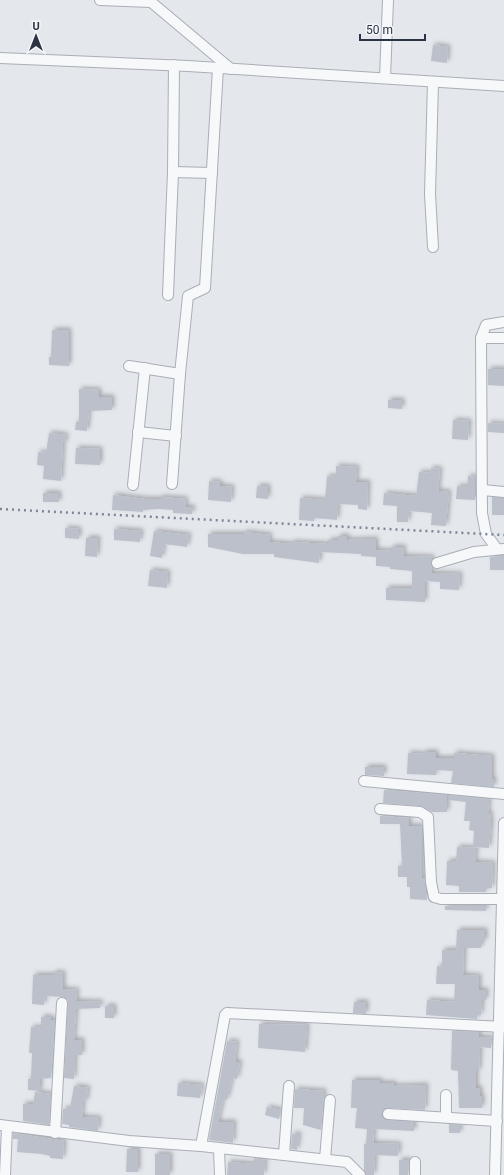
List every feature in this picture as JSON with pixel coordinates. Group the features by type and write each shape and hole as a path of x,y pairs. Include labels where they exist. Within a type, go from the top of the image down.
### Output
{"street":[{"path":"100,0 151,2 231,69"},
{"path":"385,78 388,0"},
{"path":"0,58 218,68 504,86"},
{"path":"168,295 173,172 174,66"},
{"path":"172,484 180,374 188,296 205,288 218,68"},
{"path":"433,82 430,194 433,247"},
{"path":"173,172 212,173"},
{"path":"500,549 486,534 482,513 481,338 486,325 504,322"},
{"path":"481,338 504,338"},
{"path":"129,366 180,374"},
{"path":"132,485 145,368"},
{"path":"138,432 176,436"},
{"path":"483,490 504,492"},
{"path":"437,564 474,552 500,549"},
{"path":"364,781 504,794"},
{"path":"380,809 420,812 428,817 431,882 434,897 441,899 503,899"},
{"path":"495,1175 501,1027 504,823"},
{"path":"55,1133 62,1004"},
{"path":"201,1146 225,1015 227,1013 501,1027"},
{"path":"284,1154 289,1086"},
{"path":"446,1095 446,1117"},
{"path":"325,1159 330,1100"},
{"path":"388,1114 498,1121"},
{"path":"5,1175 3,1126 129,1141 201,1146 347,1162 360,1175"},
{"path":"220,1149 220,1175"},
{"path":"415,1162 415,1175"}],"building":[{"path":"433,45 448,47 447,63 431,61"},
{"path":"52,330 69,330 69,366 49,365 49,357 51,357"},
{"path":"488,369 504,369 504,386 488,385"},
{"path":"79,389 99,390 99,397 112,397 112,410 89,411 87,431 75,430 76,422 79,422"},
{"path":"388,400 402,400 402,409 388,408"},
{"path":"453,420 469,421 468,440 452,439"},
{"path":"488,423 504,424 504,433 488,432"},
{"path":"49,433 66,435 65,443 63,443 61,481 43,479 44,466 37,465 38,452 46,453"},
{"path":"76,448 100,449 100,465 75,464"},
{"path":"336,466 357,467 356,482 368,482 367,510 358,509 358,505 338,504 337,520 315,518 314,521 299,520 300,498 325,500 327,476 336,477"},
{"path":"431,468 440,469 438,491 449,492 446,526 431,525 432,513 409,511 408,522 397,522 397,506 383,505 384,493 416,496 419,472 430,473"},
{"path":"468,476 475,477 475,500 456,499 457,486 467,487"},
{"path":"209,481 220,482 220,486 232,487 231,502 208,500"},
{"path":"257,486 268,486 268,499 256,498"},
{"path":"43,493 59,493 59,502 43,502"},
{"path":"113,495 145,499 161,499 161,497 186,499 185,507 193,507 192,514 173,513 173,510 159,509 143,510 143,512 112,510"},
{"path":"492,497 504,498 504,515 492,515"},
{"path":"65,528 79,529 79,539 65,538"},
{"path":"114,529 141,531 140,542 114,540"},
{"path":"154,531 189,535 187,547 164,544 162,558 150,556"},
{"path":"245,532 270,535 269,542 292,544 292,542 328,544 328,540 338,540 338,536 347,536 347,540 376,539 376,550 391,551 391,547 404,547 403,556 432,557 431,573 460,574 459,590 440,589 440,582 425,581 425,602 386,600 386,588 412,588 412,571 376,566 376,557 361,556 361,554 320,552 319,563 274,557 274,554 243,554 208,547 208,534 244,534"},
{"path":"86,538 98,538 97,557 85,556"},
{"path":"504,556 504,570 490,570 490,557"},
{"path":"150,570 168,572 167,588 148,586"},
{"path":"424,752 436,752 436,758 454,758 454,753 492,756 492,779 494,779 494,787 451,783 453,771 436,770 436,775 407,774 408,753 424,754"},
{"path":"365,767 384,767 384,776 365,775"},
{"path":"384,790 447,795 447,812 432,812 420,806 383,803"},
{"path":"449,795 489,799 488,813 490,813 491,823 489,848 473,847 474,831 469,830 470,821 464,821 466,802 449,800"},
{"path":"380,816 409,818 409,826 422,826 422,878 424,878 427,900 410,899 410,887 407,887 407,877 398,877 398,866 402,866 400,824 380,824"},
{"path":"457,847 476,848 475,862 493,863 492,888 486,888 486,892 459,892 459,886 446,885 447,861 456,861"},
{"path":"445,906 486,906 486,911 445,910"},
{"path":"457,930 485,930 485,941 481,941 481,948 464,948 463,975 479,976 479,990 486,990 486,1000 482,1000 481,1015 477,1015 477,1019 426,1015 427,1000 454,1002 455,984 436,984 437,966 442,967 442,950 456,950"},
{"path":"54,972 63,973 63,989 77,990 76,1001 101,1002 100,1008 76,1009 74,1040 82,1040 82,1055 75,1055 74,1079 64,1078 68,1000 63,997 45,996 44,1005 32,1004 33,975 54,975"},
{"path":"354,1002 366,1002 366,1014 353,1013"},
{"path":"105,1006 114,1006 114,1018 105,1018"},
{"path":"41,1017 51,1017 51,1020 55,1020 51,1078 40,1079 40,1091 28,1090 28,1079 31,1079 32,1053 29,1053 31,1027 41,1028"},
{"path":"259,1024 307,1025 305,1052 258,1048"},
{"path":"452,1031 479,1032 479,1037 492,1038 491,1048 480,1047 479,1071 476,1071 476,1088 480,1088 482,1108 459,1108 458,1071 451,1070"},
{"path":"227,1041 237,1042 235,1062 240,1062 237,1079 232,1078 227,1100 223,1099 218,1122 234,1122 233,1143 209,1140"},
{"path":"352,1080 380,1080 380,1083 394,1083 394,1086 426,1085 425,1110 388,1108 382,1111 382,1117 385,1120 414,1122 414,1131 374,1129 373,1143 399,1144 398,1156 375,1155 374,1175 366,1175 364,1170 364,1144 366,1144 367,1129 355,1128 357,1108 351,1108"},
{"path":"178,1083 202,1085 200,1098 177,1096"},
{"path":"74,1086 88,1088 86,1102 83,1101 82,1117 99,1118 98,1131 69,1127 69,1125 62,1124 63,1109 70,1108"},
{"path":"295,1089 324,1091 321,1130 303,1125 304,1108 294,1108"},
{"path":"35,1092 51,1094 49,1125 23,1121 23,1104 33,1104"},
{"path":"267,1107 281,1110 279,1119 265,1115"},
{"path":"449,1124 460,1125 460,1133 449,1133"},
{"path":"13,1133 64,1141 63,1159 50,1158 50,1156 42,1154 17,1152 18,1139 13,1139"},
{"path":"292,1134 299,1134 297,1150 291,1149"},
{"path":"127,1149 138,1149 138,1172 126,1172"},
{"path":"155,1154 170,1154 170,1175 155,1175"},
{"path":"254,1158 265,1160 264,1175 227,1175 228,1162 254,1164"},
{"path":"399,1160 409,1160 408,1175 399,1175"}],"railway":[{"path":"0,509 504,535"}]}
